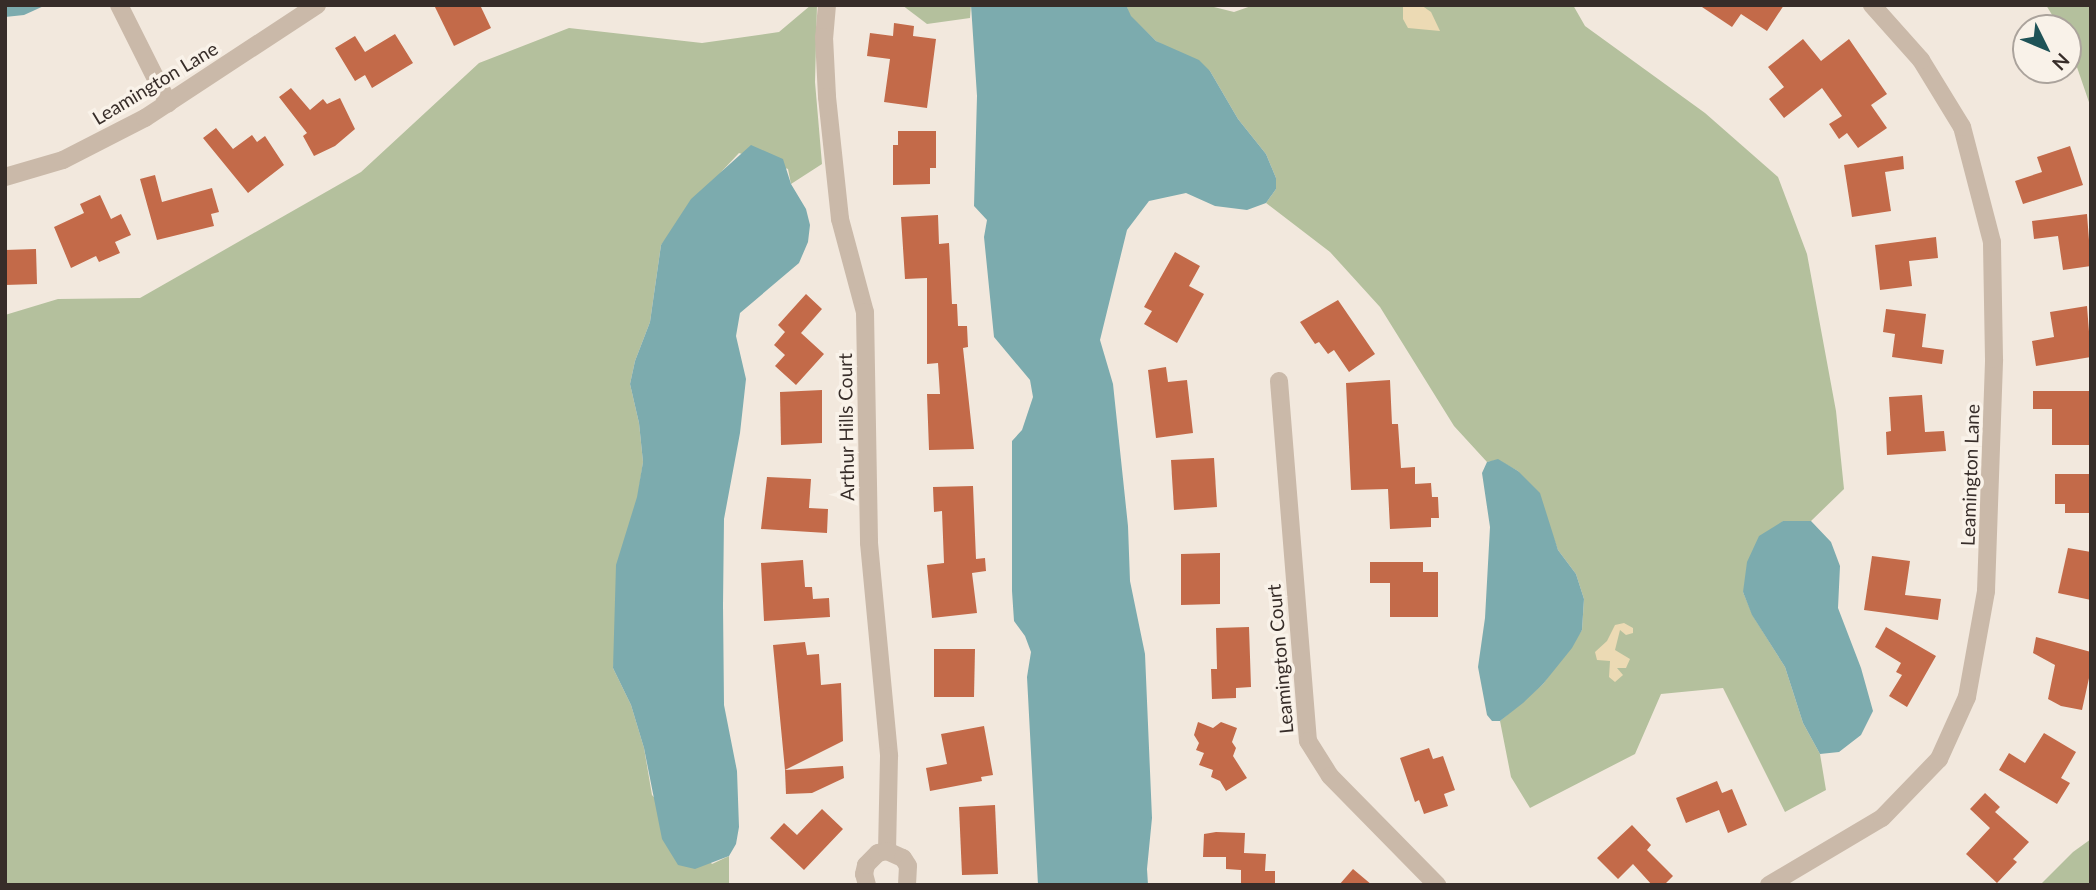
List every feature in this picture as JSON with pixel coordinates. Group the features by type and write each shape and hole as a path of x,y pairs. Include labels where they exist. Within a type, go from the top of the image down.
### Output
{"street":[{"path":"119,5 168,103"},
{"name":"Leamington Lane","path":"5,177 63,159 145,118 317,5"},
{"name":"Arthur Hills Court","path":"827,5 824,37 827,97 840,219 865,312 869,543 889,756 887,851"},
{"name":"Leamington Lane","path":"1769,885 1882,818 1938,759 1967,697 1986,592 1994,359 1992,243 1962,127 1921,60 1872,5"},
{"name":"Leamington Court","path":"1279,381 1308,741 1330,776 1437,885"},
{"path":"867,885 866,865 878,853 887,851 904,858 908,866 907,885"}],"green space":[{"path":"811,5 817,5 815,82 822,164 791,184 788,169 739,153 723,170 661,245 650,322 635,361 630,384 639,423 643,462 613,668 631,705 644,748 652,795 712,864 729,856 729,885 5,885 5,315 58,299 140,298 361,172 479,63 569,28 702,43 779,32"},
{"path":"902,5 971,5 970,18 927,24"},
{"path":"1126,5 1206,5 1234,12 1254,5 1573,5 1585,26 1705,113 1778,177 1807,254 1836,411 1844,489 1811,521 1783,521 1743,592 1753,616 1785,667 1803,723 1820,754 1826,790 1785,812 1723,688 1661,694 1635,754 1530,808 1511,777 1500,721 1543,684 1582,630 1584,599 1576,574 1558,550 1548,523 1518,471 1498,460 1487,462 1454,426 1380,307 1330,252 1266,203 1276,189 1276,178 1266,154 1238,119 1210,71 1156,41 1130,16"},
{"path":"2046,5 2091,5 2091,108 2082,82 2082,14 2051,14"},
{"path":"2091,839 2091,885 2040,885 2073,852"}],"sand":[{"path":"1403,5 1421,5 1431,12 1440,31 1408,28 1403,19"},
{"path":"1624,623 1633,628 1633,633 1626,635 1620,630 1615,650 1630,659 1626,668 1617,668 1623,675 1615,682 1609,677 1610,661 1597,660 1595,652 1607,641 1615,625"}],"water":[{"path":"5,5 46,5 24,15 5,17"},
{"path":"971,5 1126,5 1131,16 1156,41 1199,60 1210,71 1238,119 1266,154 1276,178 1276,189 1266,203 1247,210 1215,206 1186,193 1149,201 1127,230 1100,340 1113,384 1128,526 1130,581 1145,654 1152,818 1148,885 1038,885 1027,677 1031,652 1025,636 1014,621 1012,591 1012,441 1022,430 1033,397 1030,380 994,337 984,237 987,220 974,206 977,96"},
{"path":"751,145 783,159 791,184 806,209 810,225 808,242 799,263 740,313 736,336 746,379 740,433 724,519 723,605 724,705 737,771 739,827 736,844 729,856 695,869 678,865 662,839 644,748 631,705 613,668 616,565 637,497 643,462 639,423 630,384 635,361 650,322 661,245 691,199"},
{"path":"1498,459 1518,471 1540,493 1558,550 1576,574 1584,599 1582,630 1572,648 1543,684 1523,703 1500,721 1492,721 1487,715 1478,667 1485,618 1490,527 1482,473 1487,462"},
{"path":"1783,521 1811,521 1831,542 1840,566 1838,608 1861,668 1873,711 1861,735 1839,752 1820,754 1803,723 1785,667 1752,615 1743,592 1747,562 1759,536"}],"building":[{"path":"434,5 480,5 491,28 454,46"},
{"path":"1699,5 1784,5 1767,31 1741,14 1732,27"},
{"path":"894,23 914,26 913,36 936,39 927,108 884,102 890,59 867,56 870,33 893,36"},
{"path":"395,34 413,63 372,88 365,75 355,81 335,48 355,36 365,52"},
{"path":"1803,39 1821,61 1849,39 1887,94 1871,105 1887,128 1858,148 1847,133 1839,139 1829,124 1842,116 1822,88 1784,118 1769,99 1784,87 1768,67"},
{"path":"291,88 310,110 323,99 327,104 340,98 355,129 335,146 314,156 303,136 307,133 279,97"},
{"path":"216,128 233,149 252,135 257,142 265,136 284,165 248,193 203,138"},
{"path":"898,131 936,131 936,168 930,168 930,184 893,185 893,145 898,145"},
{"path":"2070,146 2083,185 2023,204 2015,181 2042,172 2037,157"},
{"path":"1903,156 1904,169 1885,172 1891,211 1852,217 1844,165"},
{"path":"155,175 162,202 212,188 219,212 211,214 214,226 157,240 140,179"},
{"path":"100,195 111,219 121,214 131,235 115,242 120,253 99,262 96,256 71,268 54,227 84,213 80,204"},
{"path":"2087,214 2091,266 2063,270 2058,236 2034,239 2032,221"},
{"path":"938,215 939,244 949,243 952,304 957,304 958,326 967,326 968,347 963,348 974,449 929,450 927,394 940,394 938,363 927,364 927,278 905,279 901,217"},
{"path":"1936,237 1938,258 1909,261 1912,286 1880,290 1875,245"},
{"path":"36,249 37,284 5,285 5,250"},
{"path":"1175,252 1200,266 1189,286 1204,294 1177,343 1144,324 1152,311 1144,307"},
{"path":"806,294 822,309 801,333 824,354 796,385 775,366 785,355 774,345 785,332 778,325"},
{"path":"1338,300 1375,354 1349,372 1334,350 1328,354 1319,342 1315,344 1300,322"},
{"path":"2087,306 2091,357 2036,366 2032,341 2054,337 2050,312"},
{"path":"1886,309 1926,314 1922,347 1944,350 1942,364 1892,357 1895,334 1883,332"},
{"path":"1166,367 1168,382 1187,380 1193,433 1156,438 1148,370"},
{"path":"1390,380 1392,424 1398,424 1401,468 1415,467 1415,484 1431,483 1432,497 1438,497 1439,518 1431,518 1431,527 1390,529 1388,489 1351,490 1346,383"},
{"path":"822,390 822,443 781,445 780,392"},
{"path":"2033,391 2091,391 2091,445 2052,445 2052,409 2033,409"},
{"path":"1922,395 1925,432 1944,431 1946,451 1887,455 1886,432 1891,431 1889,397"},
{"path":"1214,458 1217,507 1174,510 1171,460"},
{"path":"2055,474 2091,474 2091,513 2065,513 2065,504 2055,504"},
{"path":"767,477 811,479 809,508 828,509 827,533 761,529"},
{"path":"973,486 976,559 985,558 986,571 972,573 977,613 932,618 927,565 944,563 942,511 934,512 933,487"},
{"path":"2068,548 2091,552 2091,600 2058,593"},
{"path":"1220,553 1220,604 1181,605 1181,554"},
{"path":"1872,556 1910,561 1905,595 1941,599 1938,620 1864,610"},
{"path":"803,560 805,587 812,587 813,599 829,598 830,617 764,621 761,563"},
{"path":"1370,562 1423,562 1423,572 1438,572 1438,617 1390,617 1390,583 1370,583"},
{"path":"1249,627 1251,687 1236,688 1236,698 1212,699 1211,669 1217,669 1216,628"},
{"path":"1886,627 1936,656 1907,707 1889,696 1902,675 1896,672 1901,663 1875,647"},
{"path":"2036,637 2091,652 2091,669 2082,710 2061,706 2048,699 2055,665 2033,653"},
{"path":"805,642 807,655 819,654 821,685 841,683 843,741 785,770 773,645"},
{"path":"934,649 975,649 974,697 934,697"},
{"path":"1198,722 1213,728 1221,722 1237,728 1232,742 1236,748 1233,756 1247,778 1226,791 1220,781 1211,777 1213,770 1199,765 1204,753 1196,750 1199,743 1194,735"},
{"path":"984,726 993,775 981,777 982,781 930,791 926,768 947,764 941,734"},
{"path":"2044,733 2076,752 2061,778 2070,783 2057,804 1999,770 2009,753 2025,763"},
{"path":"1429,748 1433,759 1443,756 1455,790 1444,794 1448,806 1424,814 1419,800 1415,802 1400,758"},
{"path":"843,766 844,778 812,793 786,794 785,770"},
{"path":"1717,781 1722,793 1732,789 1747,825 1728,833 1719,810 1686,823 1676,798"},
{"path":"1985,793 2000,807 1995,812 2029,842 2013,859 2017,862 1997,883 1966,854 1990,828 1970,809"},
{"path":"995,805 998,874 962,875 959,807"},
{"path":"822,809 843,829 804,870 770,838 784,823 797,835"},
{"path":"1632,825 1651,845 1647,850 1673,876 1664,885 1652,885 1633,864 1618,879 1597,858"},
{"path":"1245,833 1244,853 1266,854 1265,871 1275,871 1275,884 1241,883 1241,870 1226,869 1226,857 1203,857 1204,834"},
{"path":"1353,869 1372,885 1339,885"}]}
